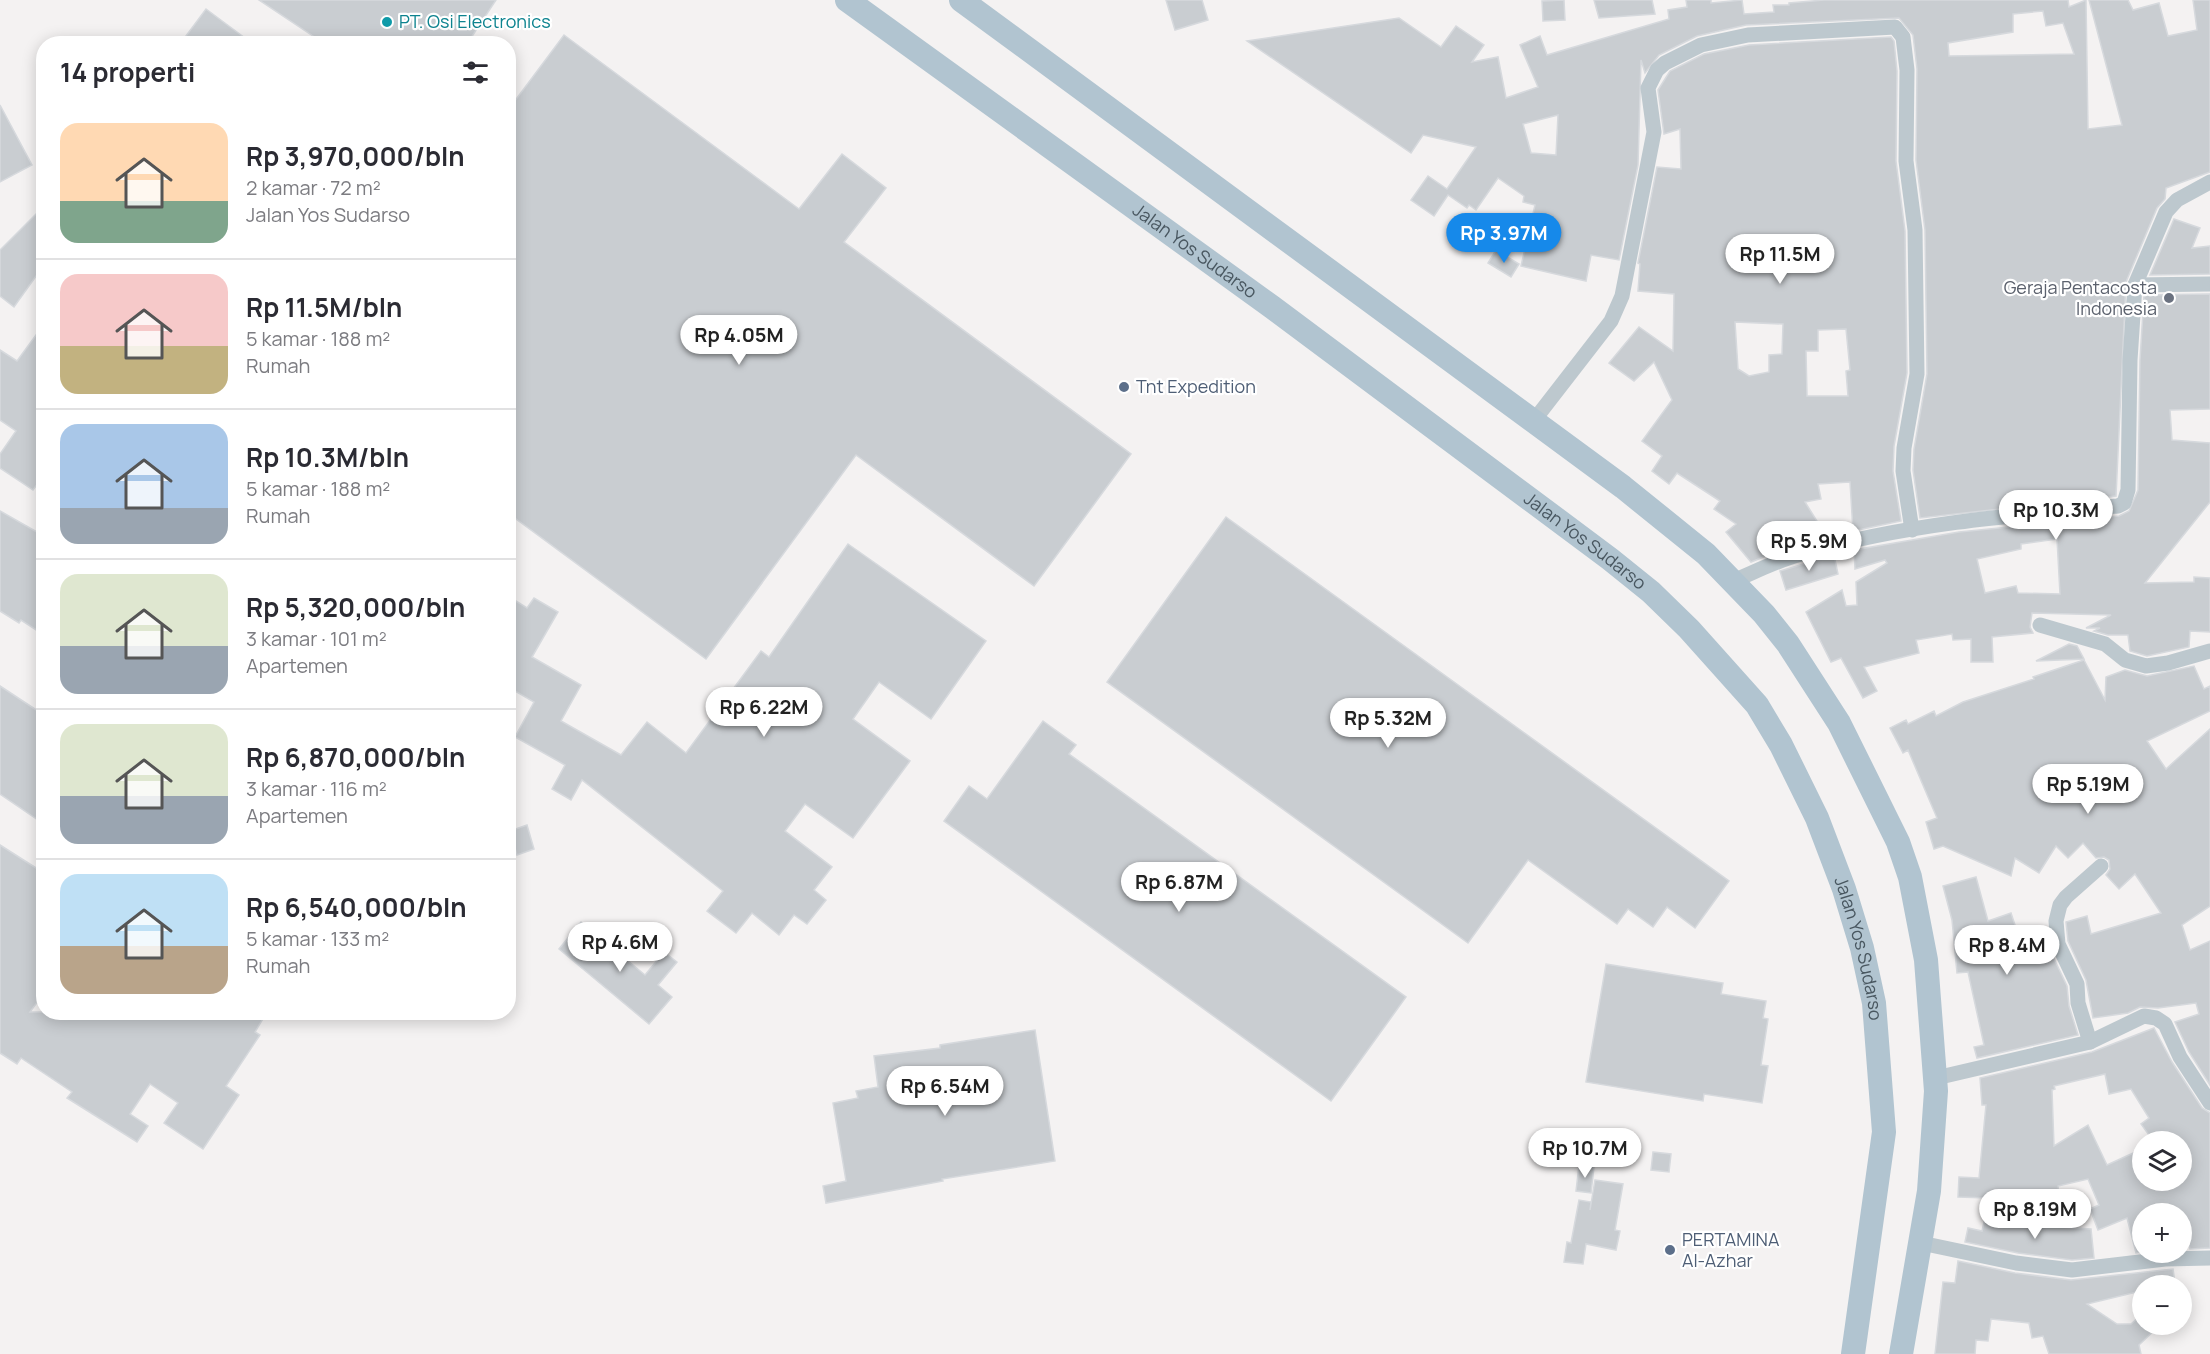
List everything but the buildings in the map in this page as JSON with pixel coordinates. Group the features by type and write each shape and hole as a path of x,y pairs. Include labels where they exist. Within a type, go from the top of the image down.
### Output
{"main road":[{"name":"Jalan Yos Sudarso","path":"847,0 1272,307 1610,559 1651,592 1689,629 1756,705 1781,745 1821,828 1844,889 1862,948 1874,1003 1884,1132 1853,1354"},
{"path":"961,0 1532,423 1623,487 1706,554 1764,614 1809,674 1859,760 1898,842 1910,877 1926,960 1936,1078 1931,1170 1922,1243 1901,1354"}],"street":[{"path":"1532,423 1611,321 1622,296 1654,132 1648,88 1657,70 1665,63 1701,45 1748,35 1895,27 1903,37 1907,70 1906,161 1915,230 1917,374 1904,448 1903,471 1912,531"},
{"path":"1732,581 1799,554 1912,531 2063,509 2118,506 2124,503 2128,490 2130,360 2135,285 2166,212 2177,200 2210,182"},
{"path":"2135,285 2210,284"},
{"path":"2040,625 2105,644 2126,660 2146,666 2168,663 2210,651"},
{"path":"2090,1042 2078,1003 2077,984 2058,944 2056,921 2060,905 2066,897 2102,866"},
{"path":"1936,1078 2090,1042 2145,1016 2156,1018 2164,1024 2180,1057 2210,1103"},
{"path":"1922,1243 2016,1263 2072,1270 2165,1259 2210,1258"}],"place":[{"name":"PT. Osi Electronics","path":"387,22"},
{"name":"Geraja Pentacosta Indonesia","path":"2169,298"},
{"name":"Tnt Expedition","path":"1124,387"},
{"name":"PERTAMINA Al-Azhar","path":"1670,1250"}]}
